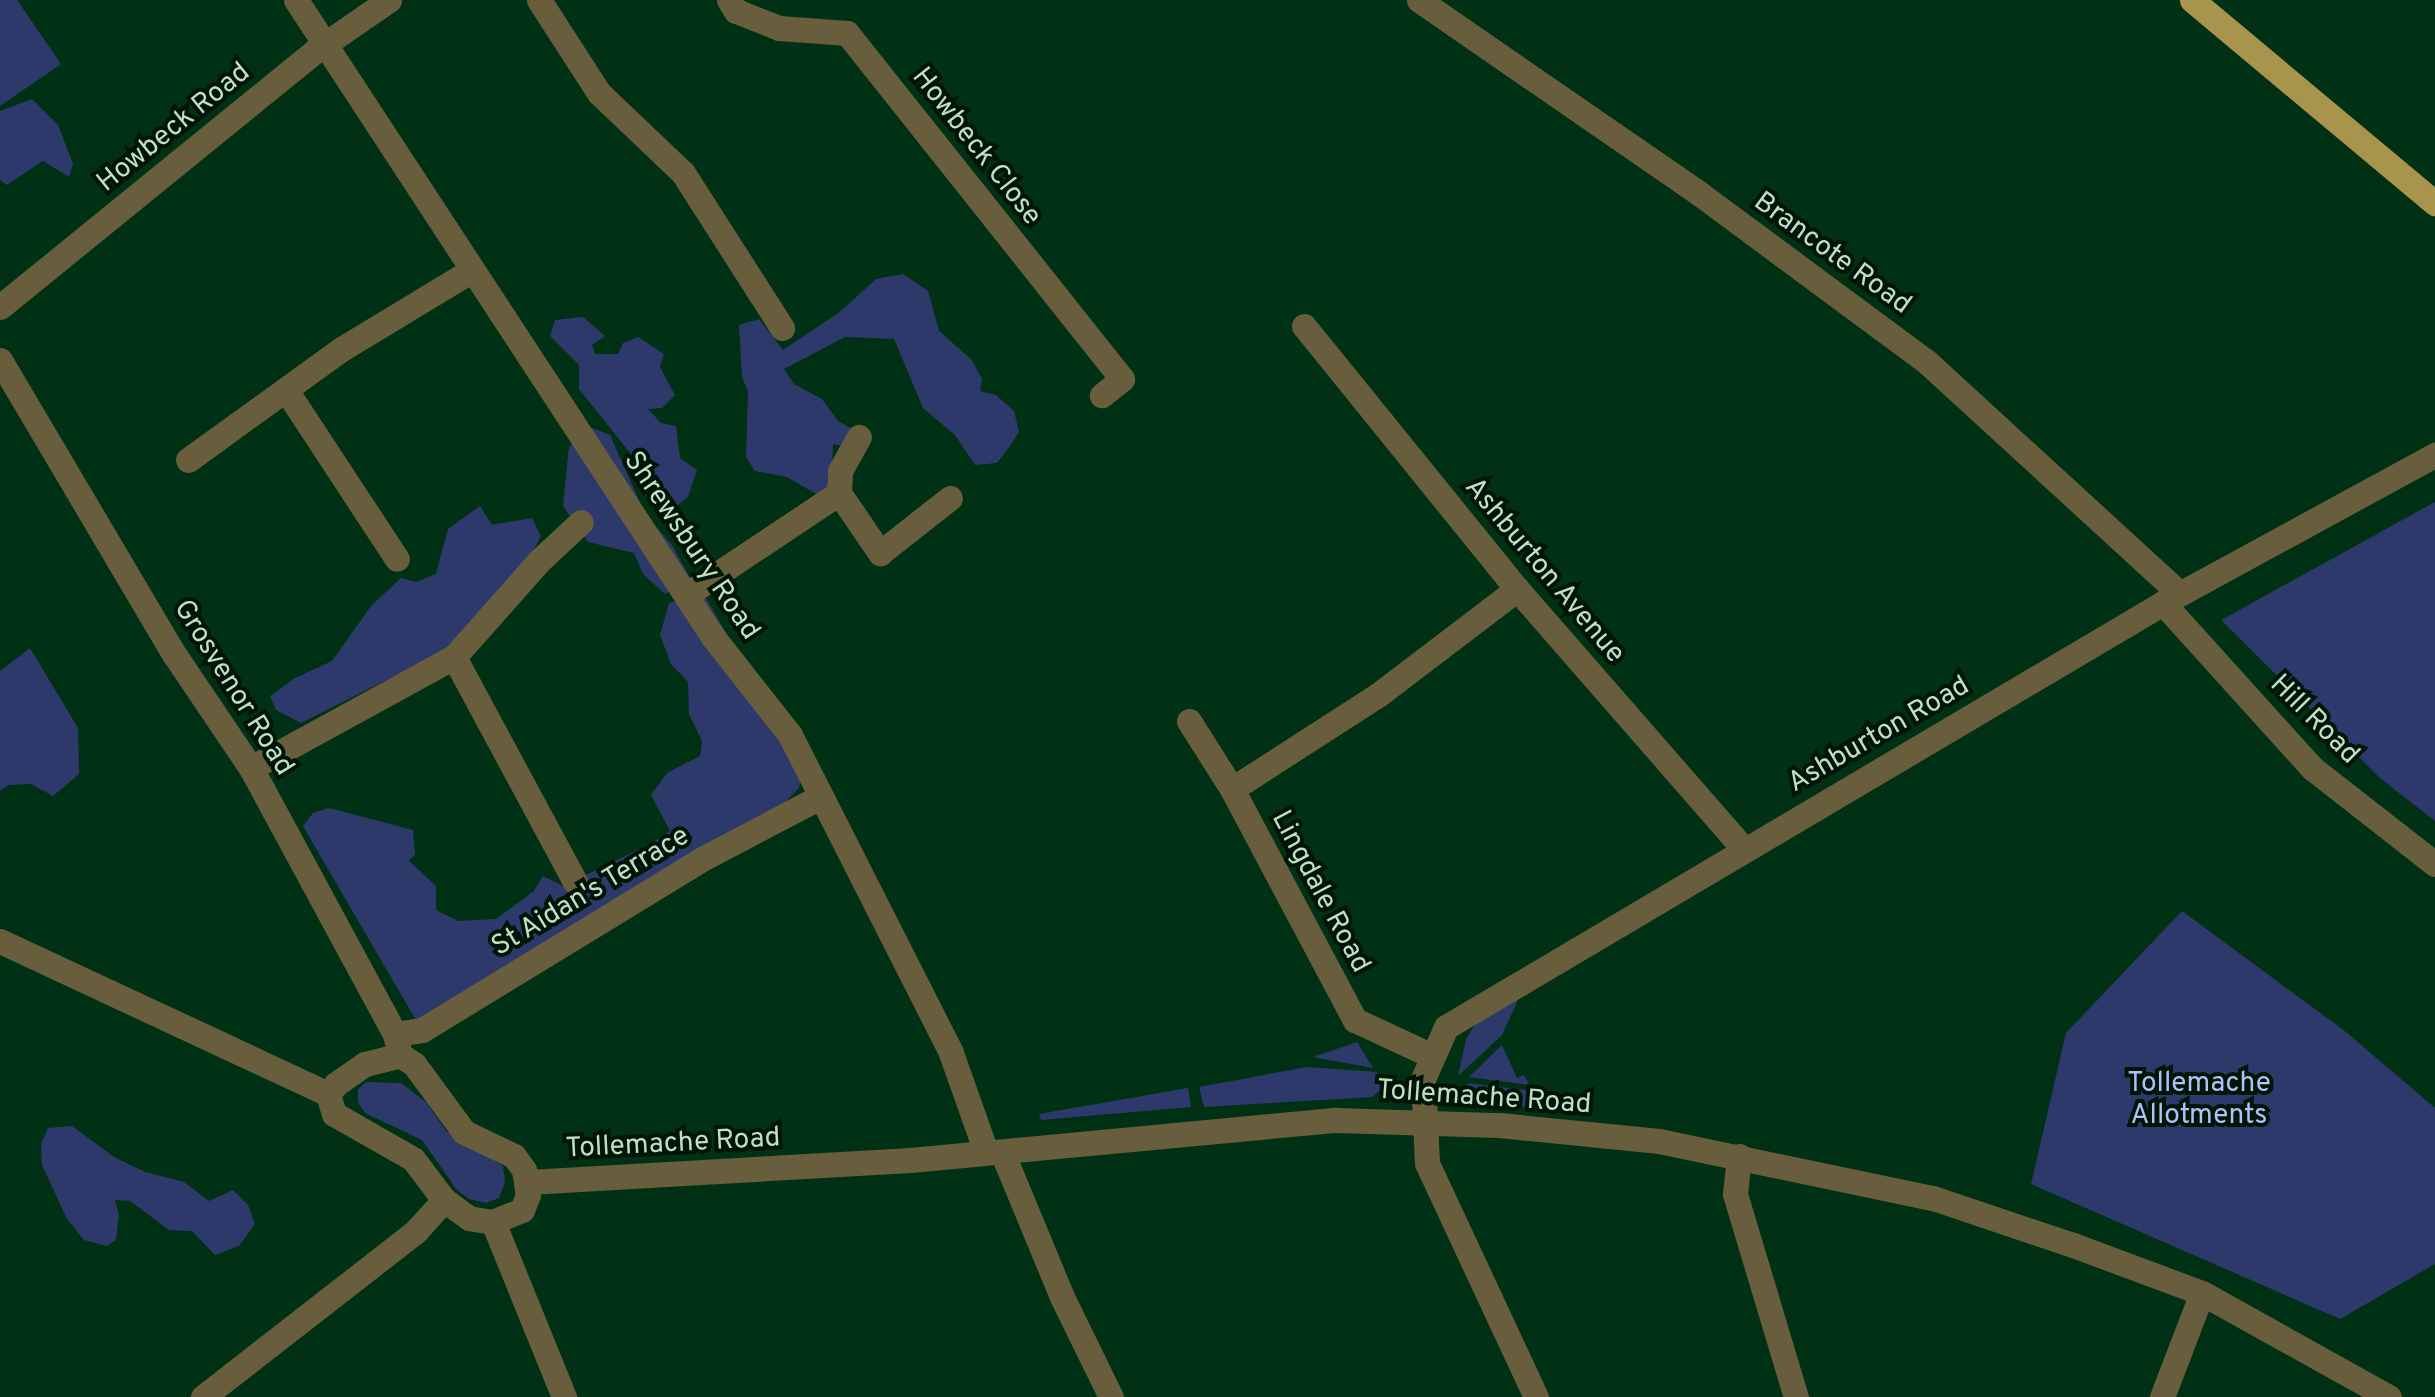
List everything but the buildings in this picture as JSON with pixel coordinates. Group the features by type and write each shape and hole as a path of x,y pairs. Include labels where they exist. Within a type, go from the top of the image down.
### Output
{"main road":[{"path":"2192,0 2435,203"}],"street":[{"name":"Shrewsbury Road","path":"296,0 686,595 790,734 818,798 951,1053 1111,1397"},
{"name":"Howbeck Road","path":"0,307 327,43 389,0"},
{"path":"539,0 599,93 684,173 782,328"},
{"name":"Howbeck Close","path":"729,0 736,11 779,28 848,34 1122,379 1102,395"},
{"name":"Brancote Road","path":"1418,0 1700,194 1927,362 2172,599"},
{"path":"188,460 340,350 472,270"},
{"name":"Ashburton Avenue","path":"1304,326 1517,589 1744,849"},
{"name":"Grosvenor Road","path":"0,360 174,654 251,768 398,1044 464,1132 514,1156 528,1182"},
{"path":"286,390 397,559"},
{"path":"859,437 840,471 839,493 880,553 950,498"},
{"name":"Ashburton Road","path":"1430,1055 1446,1026 2172,599 2435,454"},
{"path":"686,595 839,493"},
{"path":"251,768 454,657 539,561 581,522"},
{"path":"1232,790 1378,695 1517,589"},
{"name":"Hill Road","path":"2172,599 2312,768 2435,864"},
{"path":"454,657 574,882"},
{"name":"Lingdale Road","path":"1189,721 1232,790 1355,1020 1430,1055"},
{"name":"St Aidan's Terrace","path":"328,1094 351,1072 704,858 818,798"},
{"path":"0,941 328,1094 334,1114 413,1159 444,1200 469,1218 493,1222 522,1210 528,1182"},
{"path":"1430,1055 1423,1079 1427,1164 1536,1397"},
{"name":"Tollemache Road","path":"528,1182 994,1152 1336,1120 1425,1121 1658,1141 1933,1198 2202,1293 2390,1397"},
{"path":"1740,1156 1735,1194 1796,1397"},
{"path":"202,1397 416,1230 444,1200"},
{"path":"493,1222 564,1397"},
{"path":"2162,1397 2202,1293"}],"green space":[{"path":"0,0 17,0 61,64 0,106"},
{"path":"32,99 58,125 73,164 69,177 43,161 7,185 0,180 0,111"},
{"path":"903,274 928,291 939,331 972,360 982,379 980,391 996,395 1014,411 1019,432 997,463 975,465 955,435 923,408 894,339 845,337 784,369 794,384 822,399 838,421 854,430 848,447 833,444 831,492 823,498 787,477 755,471 746,457 748,392 742,377 739,325 759,319 783,350 841,311 876,279"},
{"path":"583,317 605,336 592,345 595,354 618,354 623,343 638,337 664,354 660,367 675,395 662,408 648,409 661,423 676,426 680,458 697,470 688,497 674,508 579,389 579,365 550,336 555,320"},
{"path":"590,427 610,435 645,514 672,545 691,580 665,594 643,574 634,553 588,542 563,506 569,447"},
{"path":"2435,502 2435,821 2381,779 2221,620"},
{"path":"480,506 492,525 532,518 541,536 531,555 444,651 301,723 276,710 270,696 295,678 332,661 371,606 401,578 416,582 436,574 448,529"},
{"path":"702,591 747,669 806,753 799,788 772,816 417,1022 303,826 313,813 329,808 413,830 415,854 409,861 436,886 436,910 458,921 496,919 534,891 543,876 563,886 650,844 670,831 651,795 667,773 700,756 702,741 689,714 688,682 671,664 660,635 669,603"},
{"path":"30,648 78,728 79,774 53,796 31,784 9,785 0,791 0,671"},
{"name":"Tollemache Allotments","path":"2182,911 2346,1032 2435,1108 2435,1264 2340,1319 2031,1184 2066,1033"},
{"path":"1519,998 1502,1035 1458,1076 1466,1039 1477,1021"},
{"path":"1357,1042 1373,1068 1313,1057"},
{"path":"1502,1045 1517,1078 1524,1075 1530,1085 1469,1077"},
{"path":"1307,1067 1377,1072 1383,1088 1372,1097 1204,1107 1199,1087"},
{"path":"366,1082 401,1083 426,1102 446,1131 503,1166 505,1182 499,1198 486,1203 469,1199 457,1190 422,1140 365,1113 358,1102 358,1089"},
{"path":"1468,1083 1548,1093 1580,1112 1484,1103 1464,1088"},
{"path":"1188,1088 1191,1107 1041,1120 1039,1114"},
{"path":"72,1126 114,1157 145,1172 184,1182 209,1201 233,1190 248,1205 255,1224 239,1246 215,1255 192,1231 169,1230 130,1201 115,1200 119,1215 116,1240 106,1246 84,1240 67,1219 42,1165 41,1144 48,1128"}]}
